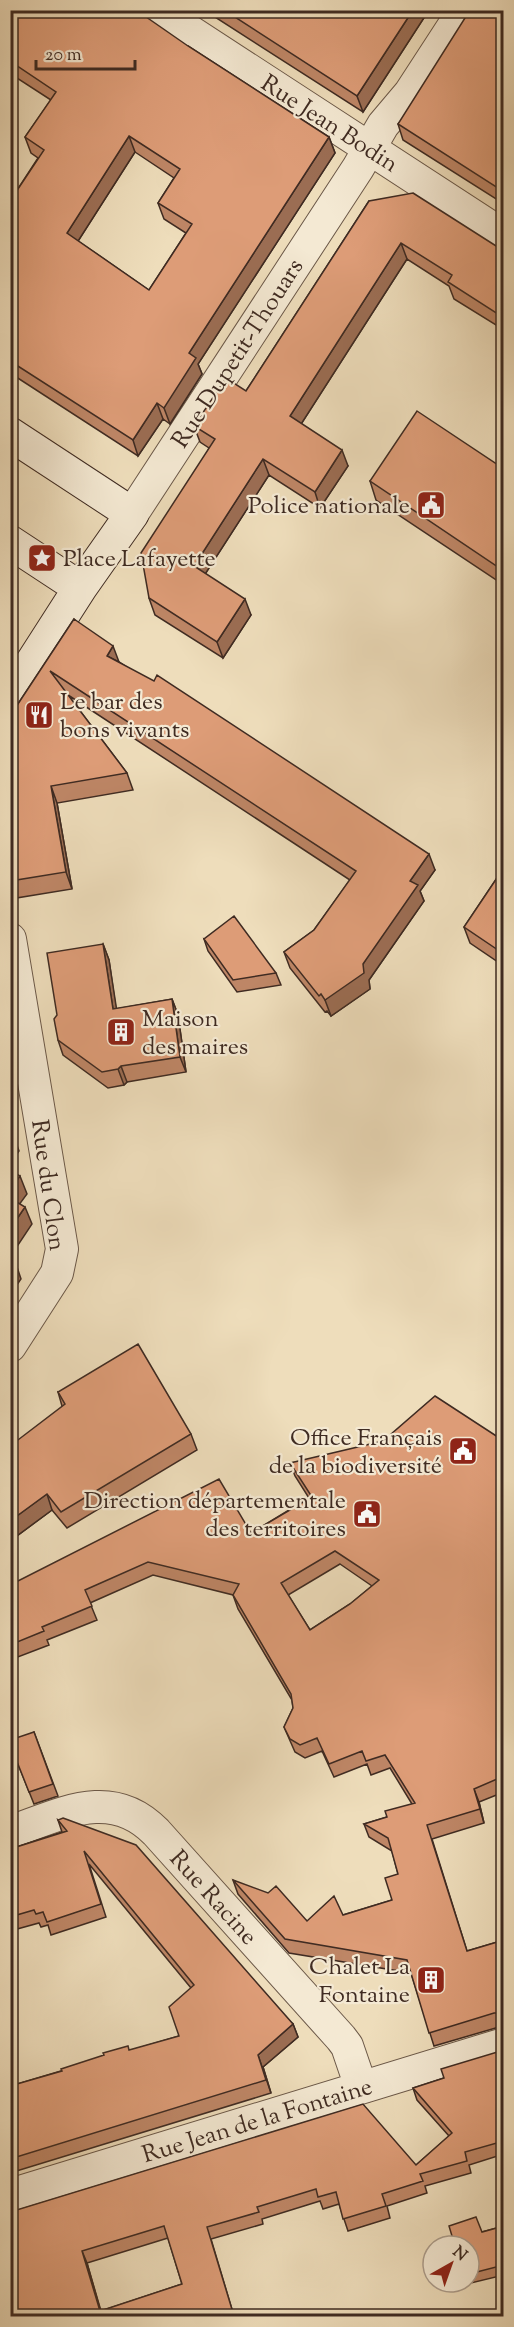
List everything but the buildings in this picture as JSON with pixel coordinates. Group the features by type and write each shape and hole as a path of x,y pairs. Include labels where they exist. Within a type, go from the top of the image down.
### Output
{"street":[{"name":"Rue Jean Bodin","path":"157,10 504,236"},
{"name":"Rue Dupetit-Thouars","path":"10,697 371,149 383,125 410,93 464,10"},
{"path":"10,434 132,514"},
{"path":"10,542 80,588"},
{"name":"Rue du Clon","path":"10,939 62,1248 57,1273 10,1346"},
{"name":"Rue Racine","path":"10,1832 89,1807 114,1808 140,1818 156,1832 341,2038 347,2046 361,2087"},
{"name":"Rue Jean de la Fontaine","path":"10,2195 504,2044"}],"place":[{"name":"Police nationale","path":"431,505"},
{"name":"Place Lafayette","path":"42,558"},
{"name":"Le bar des bons vivants","path":"39,715"},
{"name":"Maison des maires","path":"121,1032"},
{"name":"Office Français de la biodiversité","path":"463,1451"},
{"name":"Direction départementale des territoires","path":"367,1514"},
{"name":"Chalet La Fontaine","path":"431,1980"}]}
